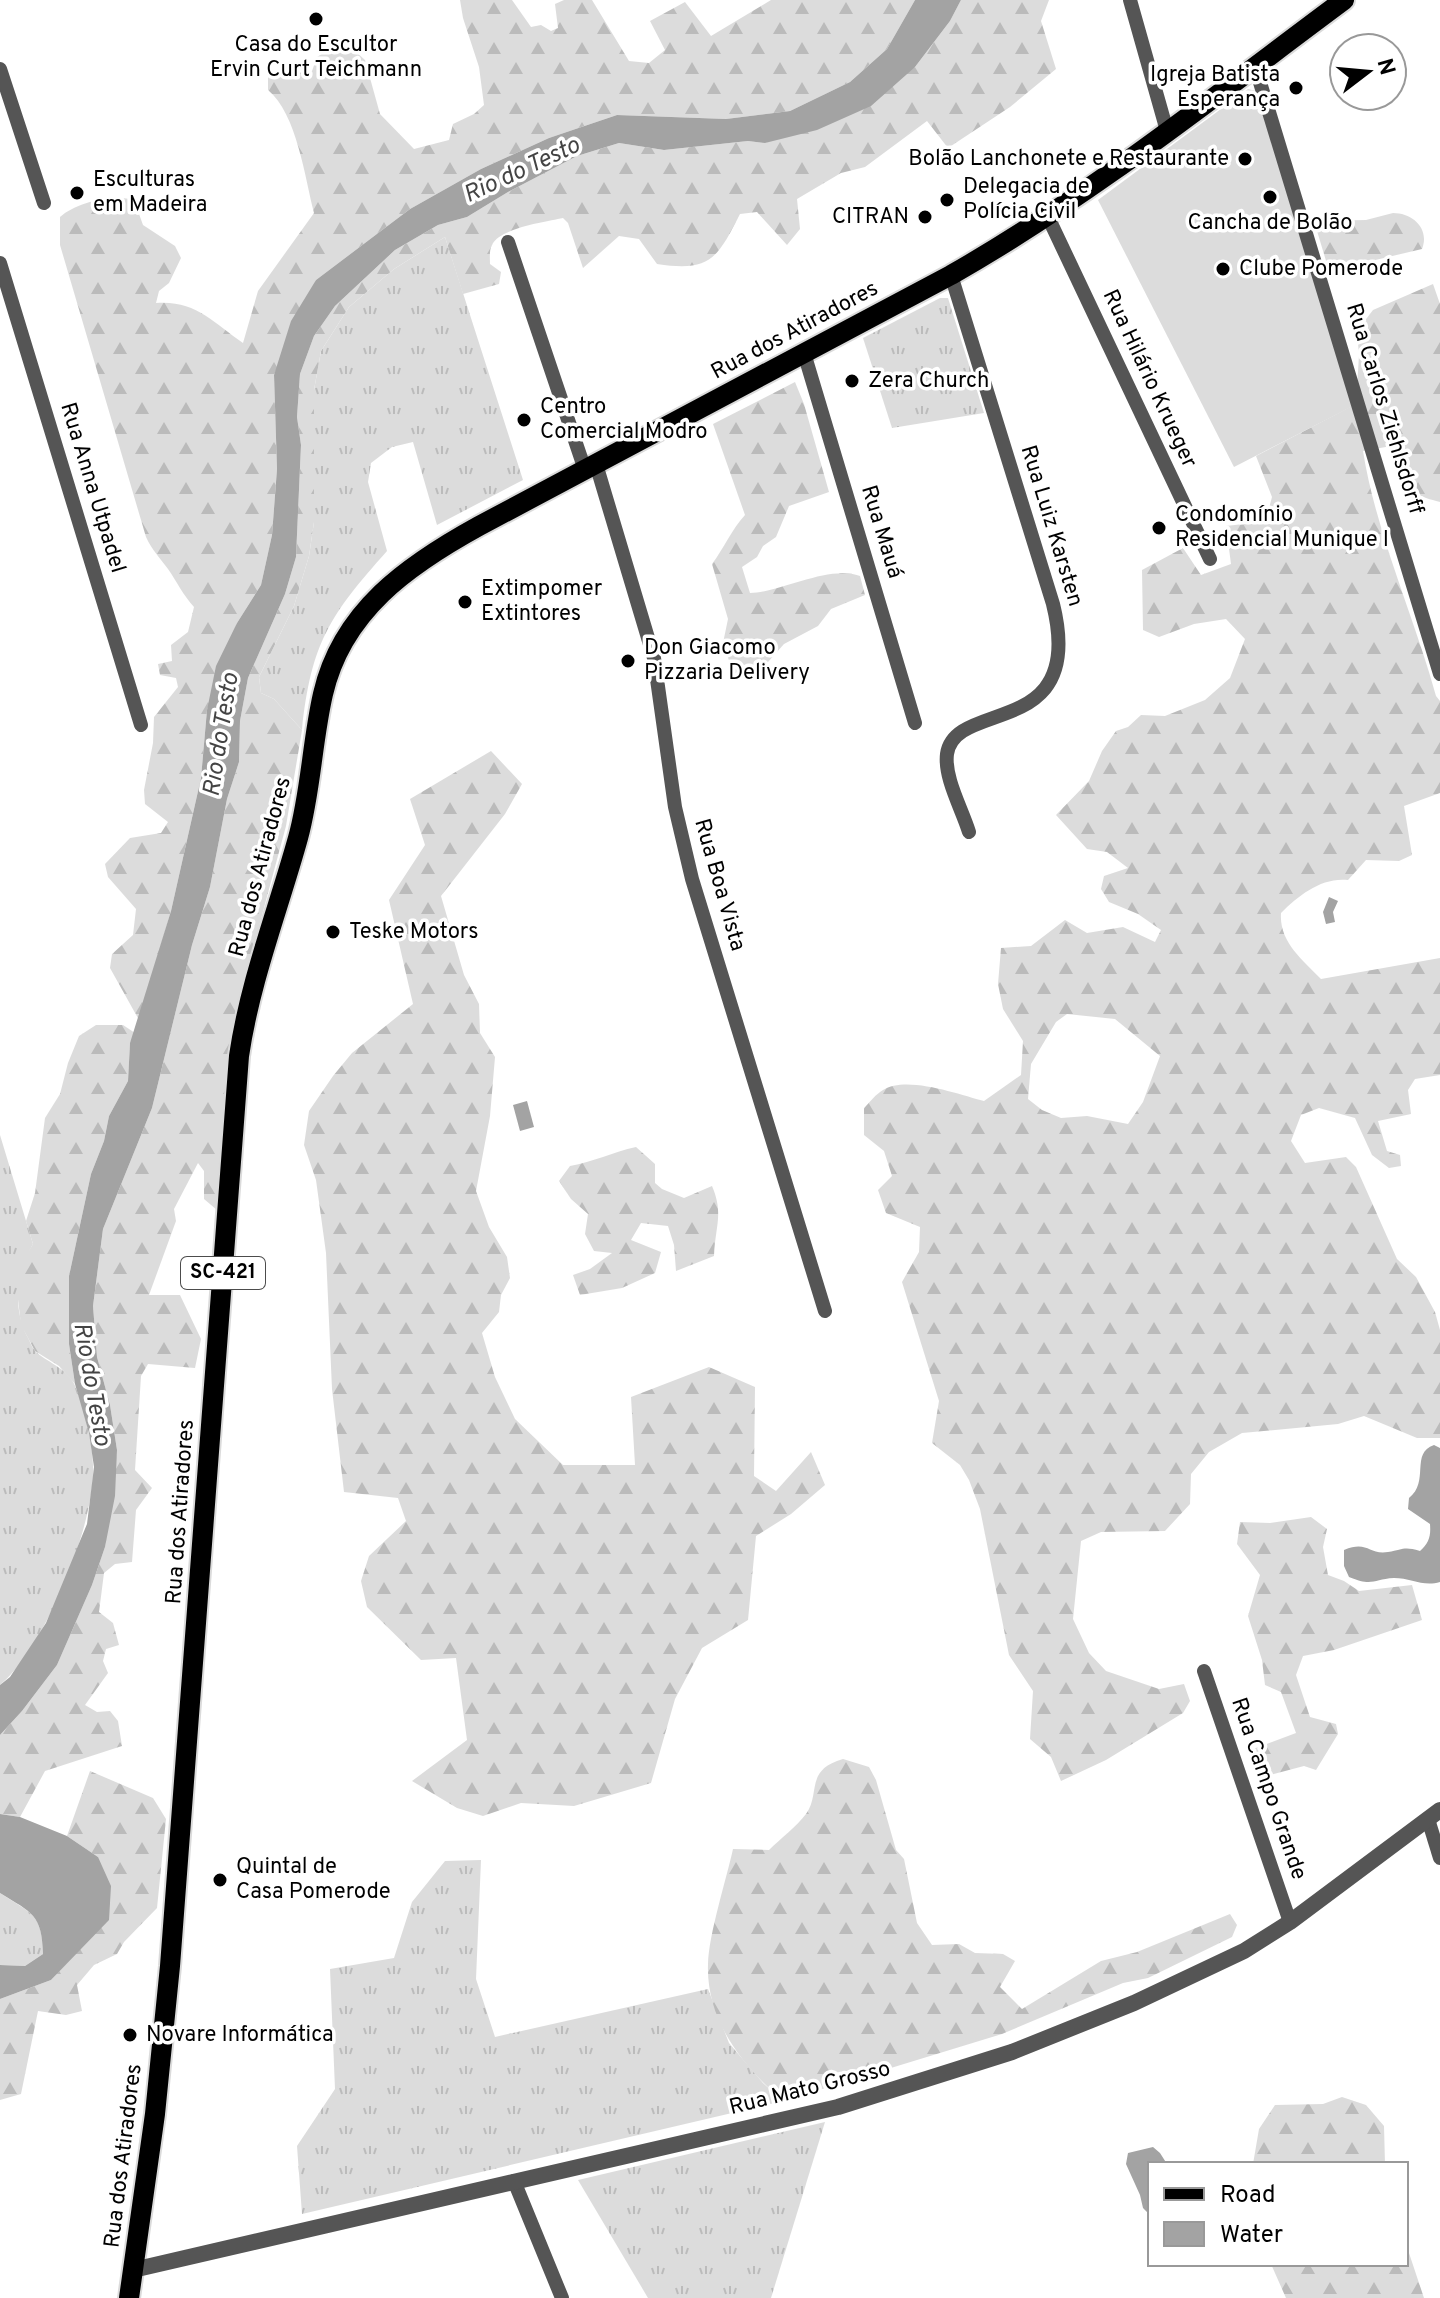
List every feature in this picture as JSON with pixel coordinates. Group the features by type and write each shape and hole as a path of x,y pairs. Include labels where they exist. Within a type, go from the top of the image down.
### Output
{"main road":[{"name":"Rua dos Atiradores","path":"129,2298 155,2114 170,1966 239,1056 250,999 306,805 323,694 339,647 354,623 386,587 412,566 448,543 951,275 1048,217 1344,0"}],"street":[{"path":"1130,0 1167,131"},
{"name":"Rua Carlos Ziehlsdorff","path":"1255,66 1440,674"},
{"path":"0,69 44,203"},
{"name":"Rua Hilário Krueger","path":"1048,217 1210,559"},
{"name":"Rua Boa Vista","path":"508,242 590,467 654,658 671,780 689,867 825,1311"},
{"name":"Rua Anna Utpadel","path":"0,263 141,725"},
{"name":"Rua Luiz Karsten","path":"951,275 1053,604 1060,641 1054,674 1046,688 1019,709 970,728 952,741 947,754 948,769 969,832"},
{"name":"Rua Mauá","path":"804,353 915,723"},
{"name":"Rua Campo Grande","path":"1204,1671 1290,1922"},
{"path":"1434,1814 1440,1858"},
{"name":"Rua Mato Grosso","path":"133,2270 838,2107 943,2075 1076,2027 1183,1982 1244,1951 1290,1922 1434,1814"},
{"path":"514,2181 562,2298"}],"green space":[{"path":"460,0 512,0 531,27 541,25 551,31 558,28 555,4 564,0 592,0 629,61 649,63 665,50 650,21 685,2 711,36 771,0 915,0 887,49 850,82 790,111 726,119 617,115 549,138 481,169 410,209 316,280 274,375 277,469 272,535 261,585 237,623 207,710 201,778 171,911 139,1020 110,968 112,954 133,935 136,909 108,877 105,864 130,838 161,833 168,822 145,804 144,790 153,743 154,717 178,687 176,678 160,675 158,664 172,661 171,645 188,632 194,607 146,537 60,245 60,217 76,207 95,201 116,198 134,200 143,225 175,246 181,258 169,283 159,291 156,303 193,309 243,343 258,291 314,213 293,130 278,101 268,90 268,77 312,71 317,57 328,50 355,51 365,60 380,114 414,149 449,140 453,124 474,114 484,105 479,67"},
{"path":"961,0 1049,0 1041,21 1056,69 1010,107 948,148 927,121 865,167 841,173 797,199 800,229 787,245 757,212 740,214 718,252 700,264 657,264 639,239 619,236 583,268 568,223 563,218 524,227 497,239 490,249 490,264 501,272 499,284 463,294 445,237 394,269 349,307 321,351 314,390 314,522 309,556 294,606 259,677 261,693 274,699 302,730 286,826 236,1012 217,1210 204,1199 204,1171 198,1163 174,1209 176,1221 149,1295 180,1295 201,1339 195,1368 148,1364 141,1376 135,1470 152,1488 136,1510 132,1562 115,1564 104,1573 99,1612 113,1623 119,1645 106,1649 103,1661 108,1673 85,1705 97,1712 110,1711 118,1721 122,1746 45,1771 20,1817 0,1814 0,1735 57,1665 105,1547 117,1450 110,1405 97,1357 93,1306 103,1229 152,1108 192,945 210,887 227,799 239,762 240,721 248,678 285,594 296,557 301,445 297,417 300,374 314,336 335,306 395,250 438,225 467,217 577,156 619,143 664,150 748,141 765,143 915,67 950,21"},
{"name":"Clube Pomerode","path":"1248,89 1256,91 1357,404 1234,467 1098,200"},
{"path":"1393,213 1407,216 1418,224 1424,235 1422,249 1350,266 1338,275 1330,274 1314,221 1366,220"},
{"path":"445,237 523,480 437,525 413,442 392,447 371,463 368,482 387,551 351,594 326,632 311,674 302,730 274,699 261,693 259,677 294,606 309,556 314,522 314,390 321,351 349,307 394,269"},
{"path":"1433,284 1440,304 1440,502 1417,494 1406,483 1397,445 1363,451 1386,543 1440,701 1440,793 1404,806 1412,855 1399,861 1366,860 1348,880 1329,881 1303,894 1281,913 1281,923 1293,949 1321,979 1440,958 1440,1075 1415,1079 1408,1090 1411,1114 1378,1121 1387,1151 1400,1155 1401,1166 1389,1168 1372,1155 1355,1118 1319,1108 1301,1115 1291,1141 1305,1163 1346,1157 1356,1167 1397,1259 1416,1277 1435,1312 1440,1330 1440,1438 1417,1438 1364,1416 1338,1424 1242,1433 1209,1452 1191,1474 1190,1504 1165,1531 1101,1532 1081,1541 1073,1619 1089,1653 1106,1671 1159,1689 1184,1684 1190,1701 1183,1713 1106,1760 1061,1781 1051,1757 1030,1739 1033,1691 1009,1655 980,1509 969,1480 960,1465 932,1443 939,1401 902,1282 919,1252 920,1227 886,1213 878,1190 892,1176 884,1151 864,1135 864,1108 883,1090 905,1084 932,1087 984,1101 1021,1075 1023,1041 1003,1009 998,984 1001,948 1031,946 1065,920 1087,933 1123,927 1155,942 1161,930 1138,914 1109,902 1101,889 1104,876 1128,868 1107,852 1087,849 1056,815 1089,781 1102,751 1116,731 1128,727 1141,715 1165,716 1205,700 1230,678 1245,639 1226,619 1194,624 1159,637 1143,630 1142,570 1183,548 1201,575 1231,564 1226,526 1252,523 1268,512 1272,497 1256,456 1356,404 1357,331 1373,310","holes":["1067,1014 1115,1019 1160,1056 1143,1102 1128,1124 1087,1116 1061,1118 1042,1110 1028,1099 1031,1064 1056,1022"]},
{"path":"940,298 948,298 984,413 892,428 863,338"},
{"path":"795,382 829,492 789,506 776,537 763,546 757,557 742,567 750,593 819,576 847,574 860,576 865,595 831,609 818,626 784,644 761,670 736,681 723,643 728,619 712,564 745,515 713,424"},
{"path":"491,751 522,784 505,814 441,896 464,975 479,1004 480,1033 495,1057 490,1116 476,1191 489,1227 507,1257 510,1278 501,1295 499,1312 482,1333 495,1377 515,1419 563,1465 635,1465 631,1397 709,1367 755,1387 754,1476 776,1491 811,1452 825,1485 791,1514 756,1536 748,1620 702,1648 675,1699 651,1783 574,1806 521,1803 483,1816 457,1808 412,1781 467,1740 456,1658 421,1660 367,1607 361,1581 369,1556 406,1521 398,1498 344,1492 332,1389 326,1253 316,1180 304,1145 309,1111 333,1076 352,1053 413,1004 389,900 425,845 410,799"},
{"path":"96,1025 123,1025 135,1033 130,1043 128,1081 109,1116 104,1141 91,1174 69,1276 69,1344 75,1384 59,1366 35,1351 21,1325 17,1291 22,1262 33,1244 26,1221 35,1193 45,1118 60,1094 79,1036"},
{"path":"0,1135 33,1244 23,1266 18,1289 22,1325 36,1352 73,1381 88,1426 93,1465 86,1519 64,1583 34,1643 0,1685"},
{"path":"636,1147 655,1164 655,1183 662,1189 684,1198 712,1186 718,1213 714,1256 676,1271 674,1245 668,1226 641,1223 631,1240 661,1252 655,1273 622,1288 580,1295 573,1275 590,1269 612,1253 594,1251 585,1234 588,1214 571,1199 559,1181 570,1166"},
{"path":"1311,1517 1327,1529 1323,1547 1328,1575 1359,1591 1412,1585 1422,1620 1334,1650 1303,1656 1296,1675 1310,1717 1336,1724 1338,1734 1316,1770 1304,1766 1263,1777 1253,1749 1296,1733 1281,1692 1265,1685 1262,1660 1248,1616 1260,1575 1237,1544 1240,1522 1270,1523"},
{"path":"843,1759 869,1767 876,1780 896,1850 904,1859 917,1923 932,1945 959,1944 975,1953 1003,1954 1015,1961 1000,1987 1022,2009 1101,1961 1137,1952 1230,1914 1237,1925 1232,1937 1148,1978 1123,1983 1002,2034 783,2101 741,2057 720,2023 709,1985 711,1937 733,1849 769,1850 806,1814 823,1769"},
{"path":"90,1771 153,1798 166,1819 157,1908 124,1942 117,1954 94,1965 77,1985 82,2011 66,2015 38,2011 21,2094 0,2100 0,1999 51,1980 76,1953 98,1857 67,1836"},
{"path":"481,1860 476,1979 495,2037 708,1989 729,2043 783,2101 302,2214 297,2146 335,2089 330,1969 394,1958 412,1902 445,1861"},
{"path":"0,1893 33,1916 40,1930 43,1954 25,1966 0,1965"},
{"path":"1342,2097 1366,2105 1384,2126 1385,2162 1253,2162 1259,2129 1275,2105 1323,2104"},
{"path":"825,2122 771,2298 648,2298 578,2180"},
{"path":"1408,2250 1424,2298 1286,2298 1272,2266 1408,2266"}],"water":[{"name":"Rio do Testo","path":"915,0 961,0 950,21 915,67 871,106 817,130 765,143 748,141 664,150 619,143 577,156 467,217 438,225 395,250 335,306 314,336 300,374 297,417 301,445 296,557 285,594 248,678 240,721 239,762 227,799 210,887 192,945 152,1108 103,1229 93,1306 97,1357 110,1405 117,1450 115,1496 105,1547 57,1665 0,1735 0,1685 10,1677 46,1623 87,1524 94,1467 69,1344 69,1276 91,1174 104,1141 109,1116 128,1081 130,1043 171,911 201,778 207,710 216,666 237,623 261,585 272,535 277,469 274,375 291,321 316,280 410,209 481,169 549,138 617,115 726,119 790,111 850,82 887,49"},
{"path":"1329,897 1338,901 1333,912 1335,922 1326,924 1323,912"},
{"path":"527,1101 534,1127 520,1131 513,1105"},
{"path":"1434,1445 1440,1448 1440,1582 1394,1578 1368,1582 1349,1577 1344,1566 1344,1550 1363,1547 1376,1552 1420,1551 1426,1545 1430,1524 1408,1509 1409,1498 1418,1484 1423,1454"},
{"path":"0,1814 20,1817 67,1836 98,1857 111,1886 109,1920 51,1980 0,1999 0,1965 25,1966 43,1954 40,1930 33,1916 0,1893"},
{"path":"1153,2147 1166,2162 1148,2162 1148,2213 1143,2208 1126,2164 1128,2153"}],"place":[{"name":"Casa do Escultor Ervin Curt Teichmann","path":"316,19"},
{"name":"Igreja Batista Esperança","path":"1296,88"},
{"name":"Bolão Lanchonete e Restaurante","path":"1245,159"},
{"name":"Esculturas em Madeira","path":"77,193"},
{"name":"Cancha de Bolão","path":"1270,197"},
{"name":"Delegacia de Polícia Civil","path":"947,200"},
{"name":"CITRAN","path":"925,217"},
{"name":"Clube Pomerode","path":"1223,269"},
{"name":"Zera Church","path":"852,381"},
{"name":"Centro Comercial Modro","path":"524,420"},
{"name":"Condomínio Residencial Munique I","path":"1159,528"},
{"name":"Extimpomer Extintores","path":"465,602"},
{"name":"Don Giacomo Pizzaria Delivery","path":"628,661"},
{"name":"Teske Motors","path":"333,932"},
{"name":"Quintal de Casa Pomerode","path":"220,1880"},
{"name":"Novare Informática","path":"130,2035"}]}
